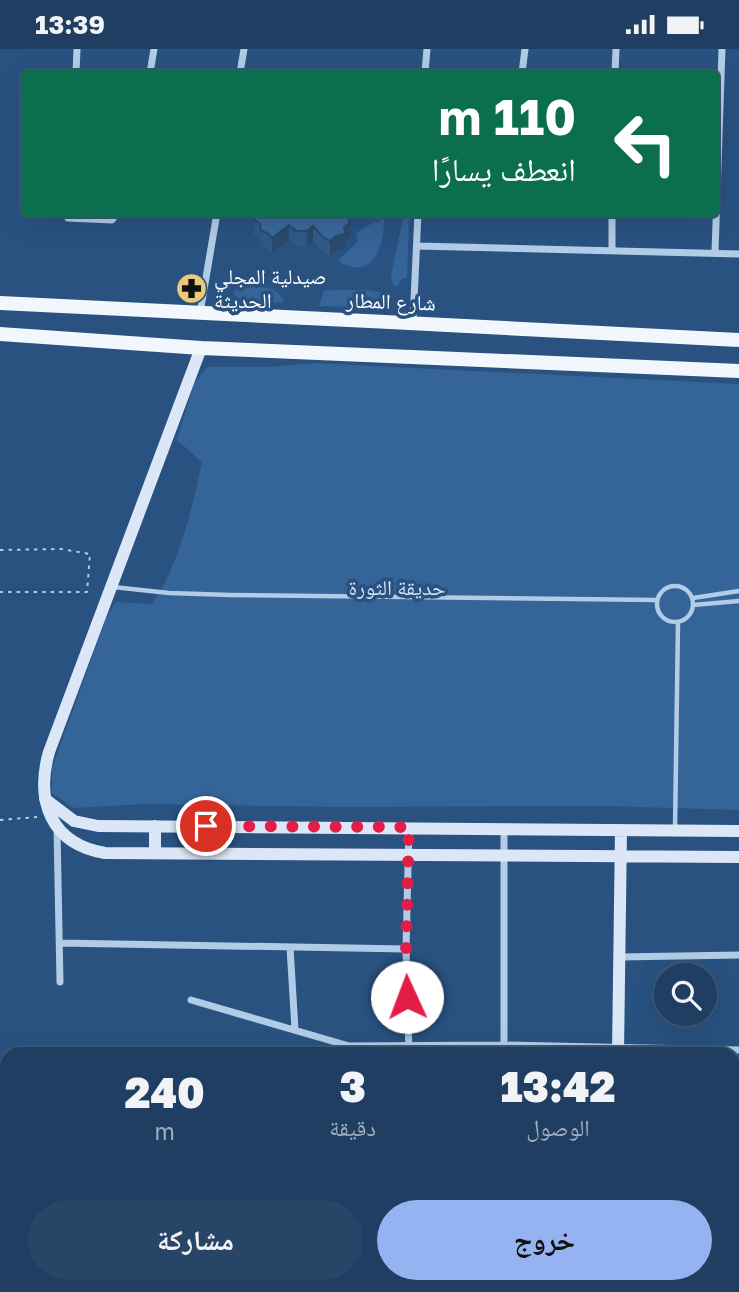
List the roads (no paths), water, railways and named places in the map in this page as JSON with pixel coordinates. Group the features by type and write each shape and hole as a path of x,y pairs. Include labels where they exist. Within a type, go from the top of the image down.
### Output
{"main road":[{"name":"شارع المطار","path":"0,303 413,321 739,339"},
{"path":"0,334 201,348 739,371"}],"street":[{"path":"76,70 77,49"},
{"path":"150,70 154,49"},
{"path":"240,70 244,49"},
{"path":"425,70 427,49"},
{"path":"522,70 525,49"},
{"path":"615,70 616,49"},
{"path":"719,136 722,49"},
{"path":"68,217 112,220 114,217"},
{"path":"200,313 216,217"},
{"path":"413,321 418,217"},
{"path":"611,250 612,217"},
{"path":"715,252 716,217"},
{"path":"416,246 739,254"},
{"path":"201,348 49,752 44,775 45,799 49,815 61,831 74,842 94,851 739,856"},
{"path":"45,799 74,821 98,826 739,831"},
{"path":"61,831 74,821"},
{"path":"155,826 155,853"},
{"path":"409,827 406,949 409,1047"},
{"path":"504,828 504,1047"},
{"path":"618,1047 621,830"},
{"path":"60,982 61,831"},
{"path":"60,943 406,949"},
{"path":"290,947 295,1030"},
{"path":"619,957 739,955"},
{"path":"191,1000 349,1046 364,1047"}],"lane":[{"path":"677,585 683,587 693,599 694,605 688,617 678,622 663,618 659,613 657,600 664,589 677,585"},
{"path":"112,587 229,595 657,600"},
{"path":"693,599 739,591"},
{"path":"694,605 739,601"},
{"path":"675,830 678,622"}],"place":[{"name":"صيدلية المجلي الحديثة","path":"191,288"}],"park label":[{"name":"حديقة الثورة","path":"397,587"}]}
